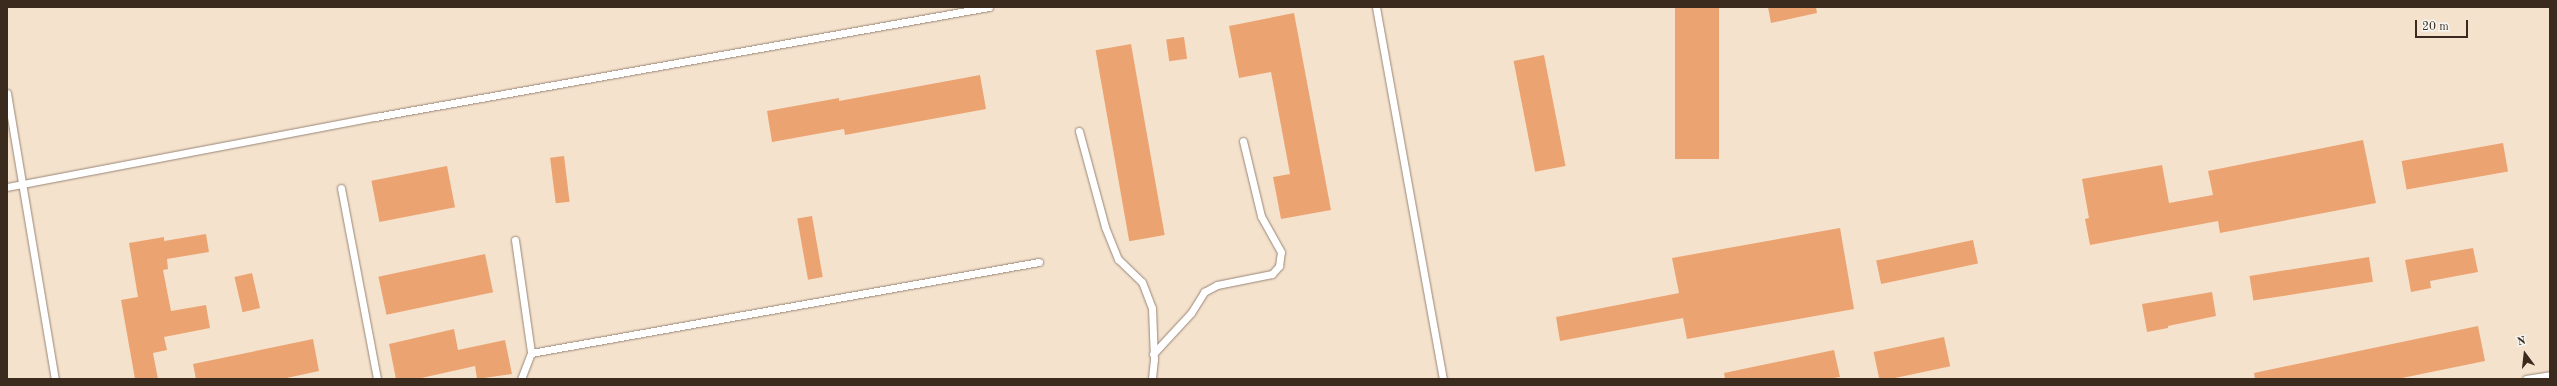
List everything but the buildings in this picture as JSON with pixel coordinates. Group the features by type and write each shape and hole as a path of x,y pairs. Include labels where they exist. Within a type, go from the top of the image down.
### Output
{"lane":[{"path":"7,187 375,118 989,7"},
{"path":"1376,7 1443,379"},
{"path":"7,93 55,379"},
{"path":"1079,131 1105,227 1112,246 1118,259 1142,282 1152,308 1152,379"},
{"path":"1153,354 1191,313 1204,292 1217,285 1272,274 1279,266 1281,252 1261,216 1243,141"},
{"path":"341,188 377,379"},
{"path":"514,240 531,353 521,379"},
{"path":"531,353 1039,262"},
{"path":"2526,379 2550,375"}]}
